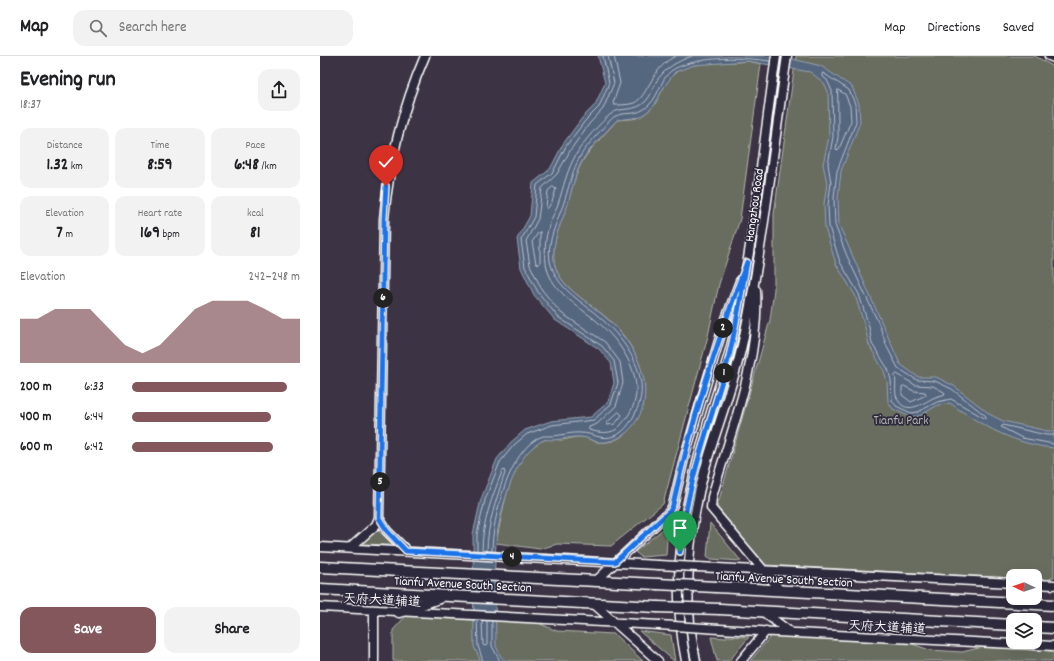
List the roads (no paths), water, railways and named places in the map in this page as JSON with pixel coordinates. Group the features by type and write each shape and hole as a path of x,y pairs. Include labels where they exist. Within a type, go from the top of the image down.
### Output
{"highway":[{"name":"Tianfu Avenue South Section","path":"320,567 1054,605"},
{"name":"Tianfu Avenue South Section","path":"320,589 527,599 595,605 657,606 762,611 1006,625"},
{"path":"399,612 444,596"},
{"path":"1042,627 1054,628"}],"street":[{"path":"350,548 376,525 379,518 384,219 386,186 401,121 411,90 425,56"},
{"name":"Hangzhou Road","path":"686,661 680,628 678,593 683,525 707,426 729,353 747,262 776,56"},
{"name":"Hangzhou Road","path":"696,661 690,626 688,593 692,528 705,469 743,343 755,275 787,56"},
{"path":"1049,56 1054,58"},
{"path":"596,581 670,511 673,505 684,459 723,327 747,262"},
{"path":"755,275 757,314 753,348 712,497 711,508 781,591"},
{"path":"379,518 387,531 406,551"},
{"path":"320,547 1006,583"},
{"path":"1042,584 1054,585"},
{"path":"595,605 658,661"},
{"name":"天府大道辅道","path":"320,607 1054,646"},
{"path":"374,610 374,661"},
{"path":"762,611 790,632"},
{"path":"741,661 766,631"}],"water":[{"path":"598,56 781,56 821,66 852,87 859,104 860,122 841,171 838,198 839,225 900,364 918,377 936,377 954,386 991,415 1003,421 1047,431 1054,431 1054,448 1026,443 999,433 950,403 938,405 919,416 910,417 893,409 888,402 887,381 884,371 869,345 855,295 836,264 825,228 824,204 827,183 823,164 829,137 828,91 824,83 810,72 747,61 694,65 675,72 664,87 654,106 641,117 617,120 585,156 576,174 567,207 556,236 554,251 555,266 562,280 574,292 609,320 634,351 643,376 645,389 642,410 634,425 622,436 614,440 598,442 578,437 545,440 533,447 525,455 507,492 497,533 495,556 496,646 501,657 506,661 481,661 474,647 473,534 481,499 497,459 511,442 525,430 551,421 591,417 608,402 614,383 611,363 599,349 555,320 534,295 521,268 517,239 530,216 533,183 550,169 563,144 582,118 595,105 605,83"}],"park label":[{"name":"Tianfu Park","path":"901,419"}]}
